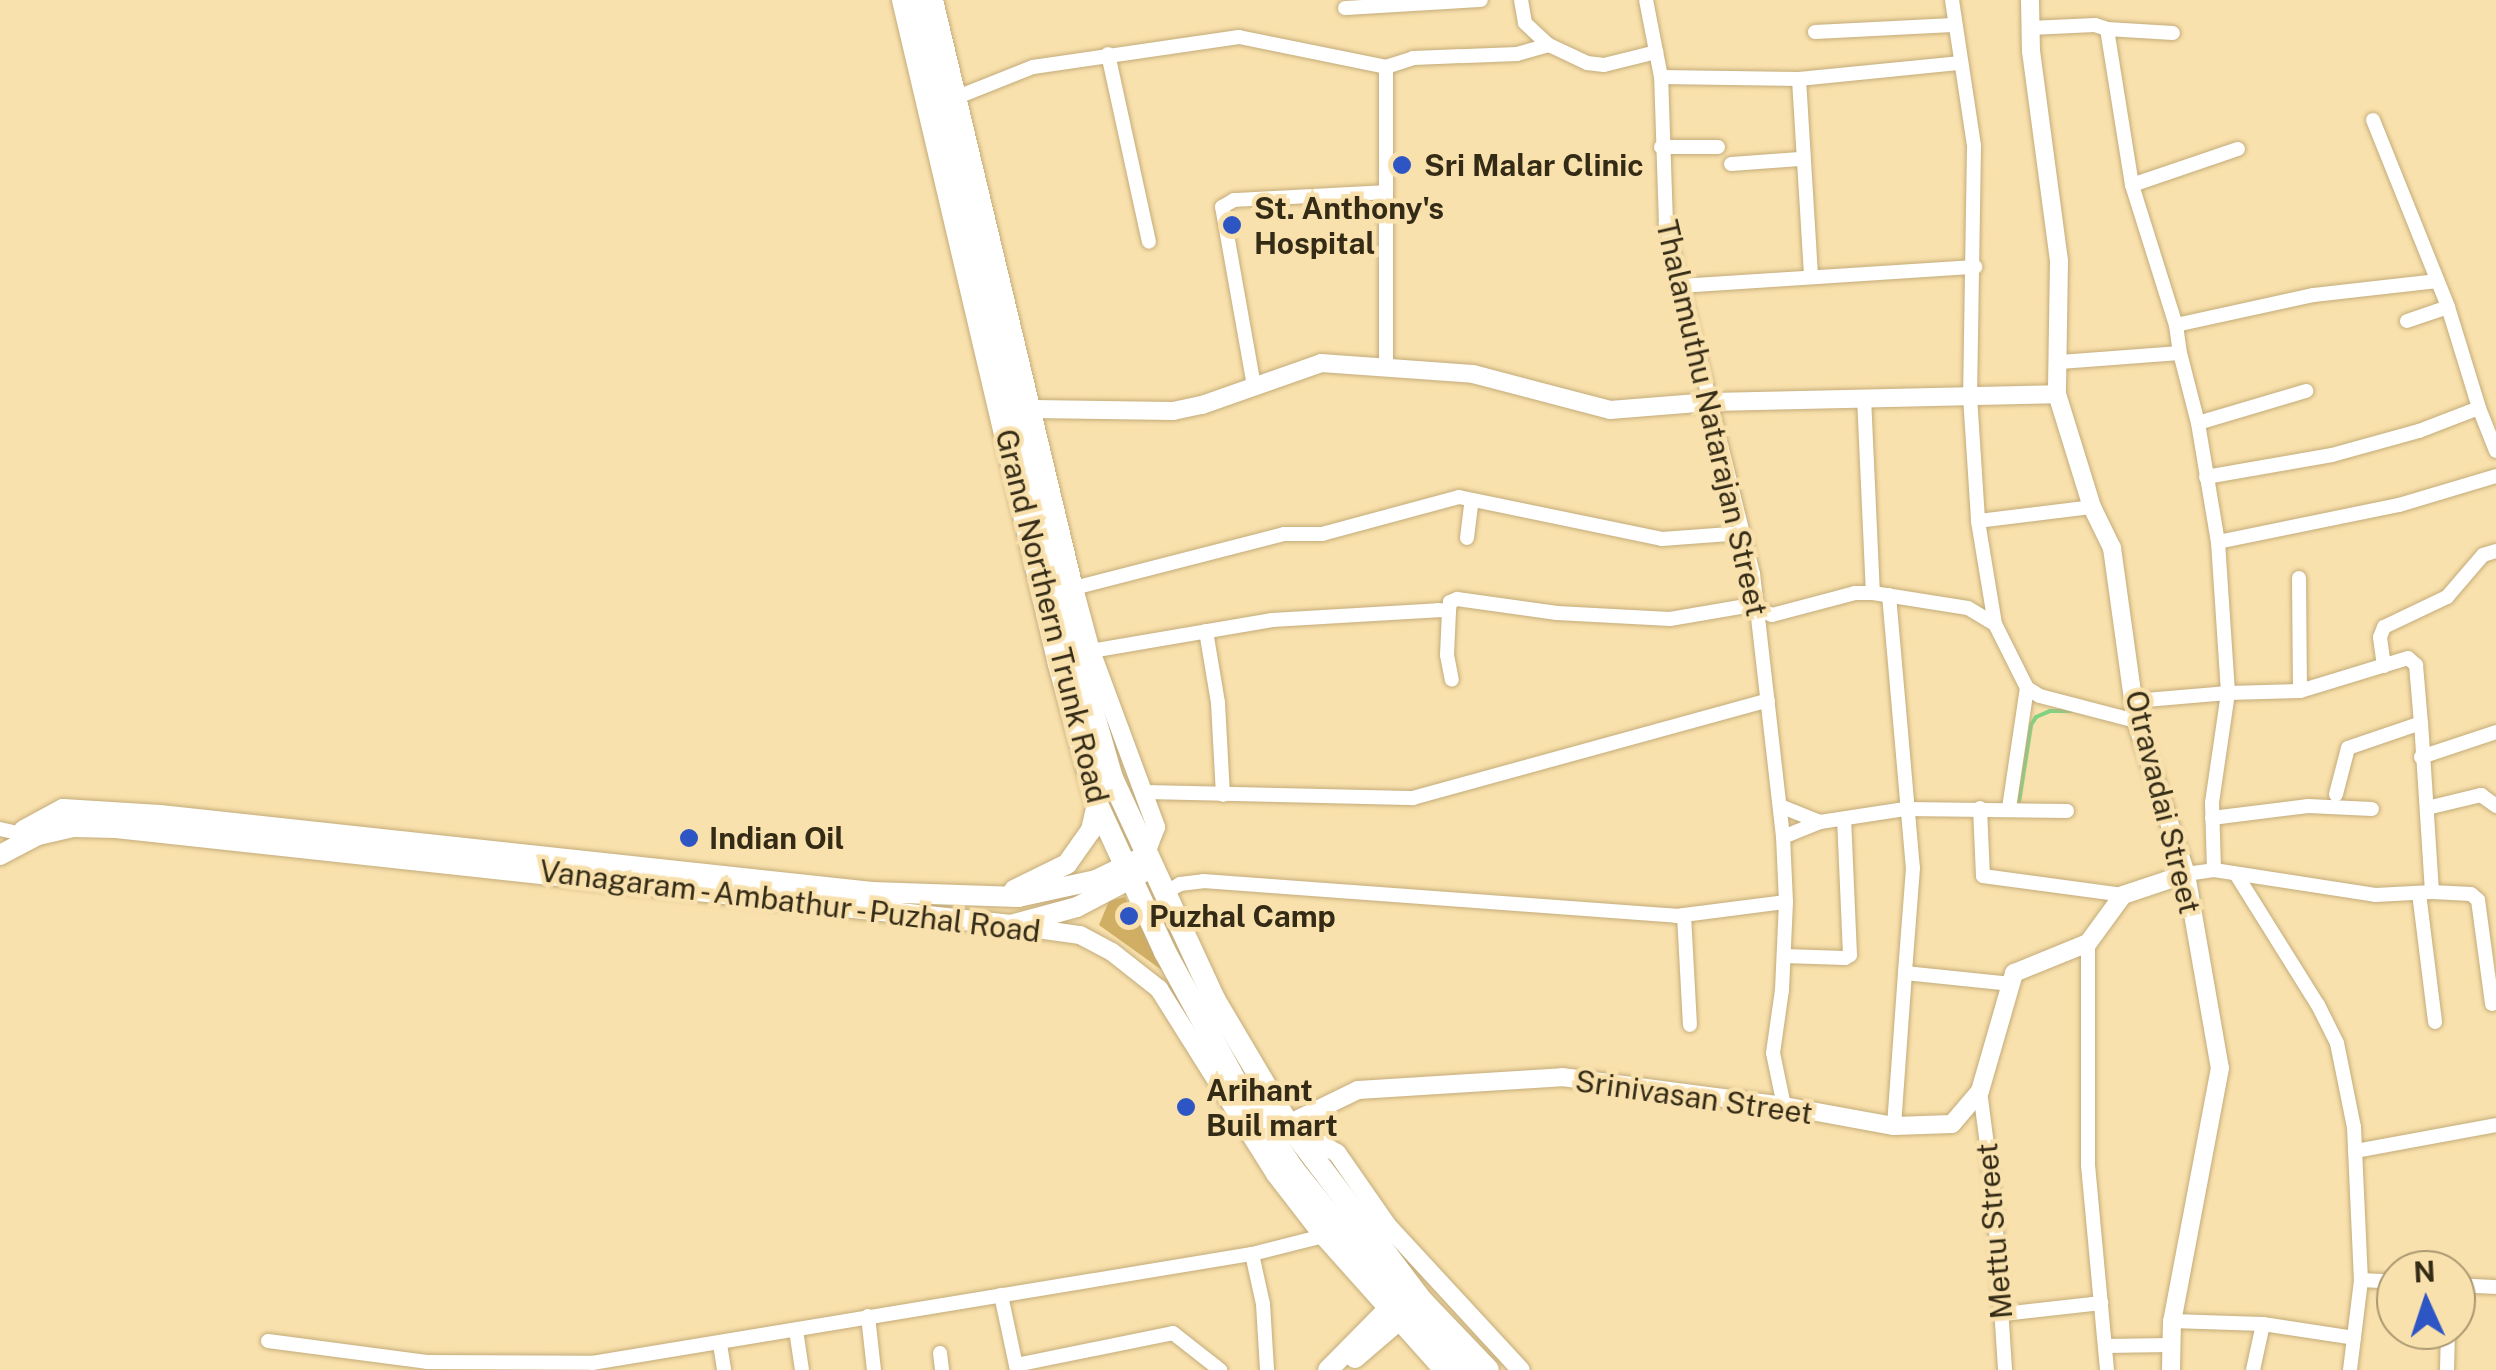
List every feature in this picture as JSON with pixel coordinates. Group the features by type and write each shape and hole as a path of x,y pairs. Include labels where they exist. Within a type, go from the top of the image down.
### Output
{"highway":[{"name":"Grand Northern Trunk Road","path":"903,0 1059,664 1097,804 1126,872 1245,1096 1293,1169 1404,1305 1466,1370"},
{"name":"Grand Northern Trunk Road","path":"921,0 1084,689 1112,778 1214,1000 1288,1124 1404,1305 1488,1370"}],"main road":[{"path":"993,896 1067,864 1091,830 1097,804"},
{"path":"6,835 63,810 160,815 872,892 993,896 1050,892 1126,872 1148,862"},
{"name":"Vanagaram - Ambathur - Puzhal Road","path":"0,854 38,835 73,827 116,828 1010,925"},
{"path":"1010,925 1076,907 1126,872"},
{"path":"1328,1370 1404,1305"},
{"path":"1340,1370 1404,1305"}],"street":[{"path":"934,0 960,96 1074,588 1091,651 1156,827 1148,862"},
{"path":"1345,8 1481,0"},
{"path":"1521,0 1525,23 1550,45 1586,63 1604,65 1656,52"},
{"name":"Thalamuthu Natarajan Street","path":"1646,0 1660,77 1666,224 1743,534 1757,608 1783,837 1784,956 1773,1053 1784,1106"},
{"path":"1952,0 1958,63 1974,146 1970,396 1978,521 1995,624 2027,688 2040,696 2136,721"},
{"name":"Otravadai Street","path":"2030,0 2030,28 2059,260 2057,394 2092,507 2112,548 2136,721 2186,874 2220,1068 2172,1321 2171,1370"},
{"path":"1815,32 1953,25"},
{"path":"2030,28 2096,25 2173,33"},
{"path":"2107,29 2132,185 2176,326 2218,542 2228,693 2212,818 2214,870"},
{"path":"960,96 1033,67 1239,37 1386,67 1413,58 1516,54 1550,45"},
{"path":"1108,54 1149,242"},
{"path":"1660,77 1800,79 1958,63"},
{"path":"1386,67 1386,366"},
{"path":"1800,79 1800,159 1810,277"},
{"path":"2373,120 2448,307 2496,451"},
{"path":"1661,147 1718,147"},
{"path":"2132,185 2238,149"},
{"path":"1732,164 1800,159"},
{"path":"1254,386 1222,207 1234,200 1386,192"},
{"path":"1679,286 1975,267"},
{"path":"2176,326 2314,295 2437,281"},
{"path":"2408,321 2448,307"},
{"path":"2060,362 2180,353"},
{"path":"1033,409 1172,411 1320,363 1472,374 1573,404 1610,410 1710,402 2057,394"},
{"path":"2198,424 2306,392"},
{"path":"1864,397 1873,594"},
{"path":"2206,477 2332,455 2420,431 2479,408"},
{"path":"2218,542 2399,505 2496,476"},
{"path":"1074,588 1284,534 1322,534 1408,514 1444,499 1472,500 1662,539 1743,534"},
{"path":"1468,538 1472,500"},
{"path":"1978,521 2092,507"},
{"path":"2384,666 2380,637 2384,627 2448,597 2483,555 2496,551"},
{"path":"2299,578 2300,691"},
{"path":"1452,680 1447,655 1449,611 1450,602 1457,598 1557,613 1670,618 1752,605 1772,614 1855,594 1873,594 1968,608 1995,624"},
{"path":"1889,595 1913,868 1894,1126"},
{"path":"1091,651 1206,631 1348,614 1449,611"},
{"path":"1206,631 1218,704 1223,795"},
{"path":"2134,701 2300,691 2413,660 2427,808 2426,893 2435,1022"},
{"path":"2010,808 2027,688"},
{"path":"1143,792 1413,798 1768,700"},
{"path":"2336,794 2348,748 2421,724"},
{"path":"2421,757 2496,732"},
{"path":"2427,808 2480,796 2496,806"},
{"path":"1780,806 1820,822"},
{"path":"2212,818 2308,806 2372,809"},
{"path":"1980,808 1983,876 2123,895 2186,874 2214,870 2376,895 2471,894 2478,900 2492,1004"},
{"path":"1783,837 1820,822 1906,809 2067,811"},
{"path":"1784,956 1845,958 1850,954 1844,819"},
{"path":"2236,874 2318,1005 2337,1043 2356,1151 2361,1280 2350,1370"},
{"path":"1164,893 1180,884 1202,881 1684,915 1786,902"},
{"path":"1980,1091 2014,973 2025,965 2088,943 2123,895"},
{"path":"1684,915 1690,1025"},
{"name":"Vanagaram - Ambathur - Puzhal Road","path":"1010,925 1080,935 1112,952 1159,989 1274,1174 1323,1236 1404,1305 1443,1370"},
{"path":"2088,943 2088,1166 2107,1370"},
{"path":"1905,973 2011,984"},
{"name":"Srinivasan Street","path":"1288,1124 1358,1090 1562,1077 1784,1106 1894,1126 1952,1124 1980,1091"},
{"name":"Mettu Street","path":"1980,1091 2005,1370"},
{"path":"1288,1124 1337,1154 1387,1226 1521,1370"},
{"path":"2356,1151 2496,1125"},
{"path":"268,1341 427,1362 620,1364 868,1316 1252,1254 1323,1236"},
{"path":"1252,1254 1263,1304 1268,1370"},
{"path":"2361,1280 2376,1281"},
{"path":"1001,1295 1017,1367 1172,1332 1220,1370"},
{"path":"2002,1314 2101,1303"},
{"path":"868,1316 874,1370"},
{"path":"2172,1321 2264,1324 2354,1338"},
{"path":"2253,1370 2264,1324"},
{"path":"796,1330 802,1370"},
{"path":"720,1344 724,1370"},
{"path":"2106,1346 2172,1345"},
{"path":"940,1353 942,1370"}],"shaded area":[{"path":"1125,897 1166,973 1099,925 1109,901"}],"waterway":[{"path":"2019,802 2031,725 2036,717 2050,711 2071,711"}],"place":[{"name":"Sri Malar Clinic","path":"1402,165"},
{"name":"St. Anthony's Hospital","path":"1232,225"},
{"name":"Indian Oil","path":"689,838"},
{"name":"Puzhal Camp","path":"1129,916"},
{"name":"Arihant Buil mart","path":"1186,1107"}]}
